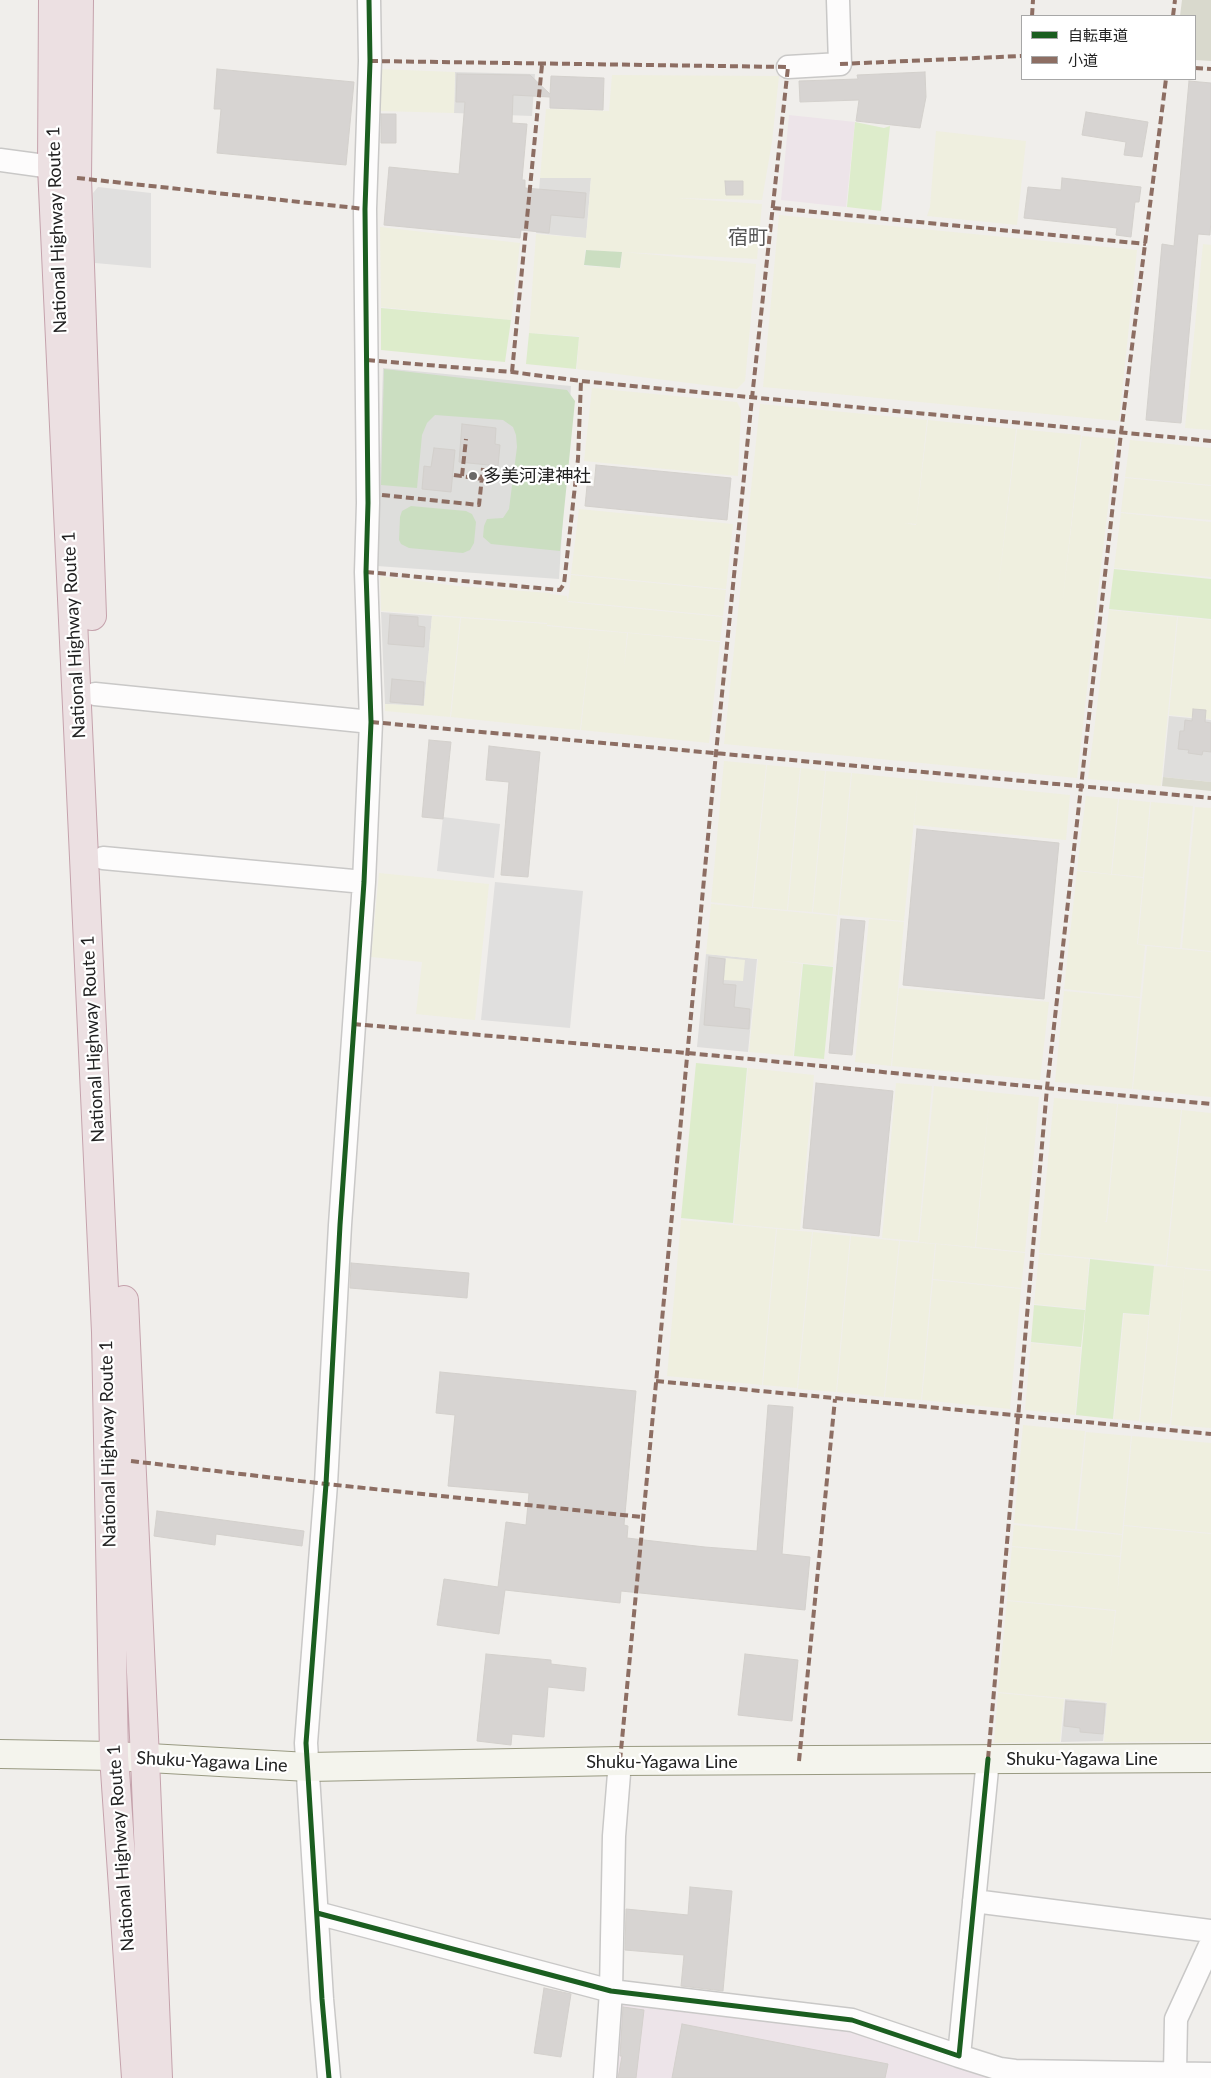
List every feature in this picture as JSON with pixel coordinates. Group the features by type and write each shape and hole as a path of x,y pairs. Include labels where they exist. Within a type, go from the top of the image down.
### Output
{"highway":[{"name":"National Highway Route 1","path":"53,0 52,167 106,1332 114,1756 136,2078"},
{"name":"National Highway Route 1","path":"79,0 77,178 95,694 145,1759 158,2078"}],"main road":[{"name":"Shuku-Yagawa Line","path":"0,1754 114,1756 308,1768 620,1761 1211,1758"}],"street":[{"path":"329,2078 306,1743 326,1484 340,1225 364,882 371,722 366,572 368,504 366,209 370,61 369,0"},
{"path":"788,67 840,64 838,0"},
{"path":"0,160 52,167"},
{"path":"95,694 371,722"},
{"path":"103,858 364,882"},
{"path":"959,2056 988,1759"},
{"path":"605,2078 611,1991 614,1836 620,1761"},
{"path":"974,1901 1211,1931"},
{"path":"317,1913 611,1991 852,2020 959,2056 1015,2072 1211,2074"},
{"path":"1175,2073 1176,2019 1211,1943"}],"shaded area":[{"path":"1182,0 1211,0 1211,61 1196,60 1196,15 1180,15"},
{"path":"455,72 535,74 532,116 454,113"},
{"path":"789,115 855,122 846,207 781,200"},
{"path":"540,178 591,178 586,238 536,233"},
{"path":"98,187 151,193 151,268 95,263 93,193"},
{"name":"多美河津神社","path":"383,368 571,386 559,579 377,566"},
{"path":"381,612 432,616 424,706 385,704"},
{"path":"1169,716 1211,720 1211,782 1163,777"},
{"path":"1163,777 1211,782 1211,791 1162,786"},
{"path":"443,817 500,824 494,878 437,871"},
{"path":"495,882 583,891 570,1028 481,1020"},
{"path":"706,954 757,959 748,1052 697,1047"},
{"path":"1065,1699 1107,1703 1103,1741 1061,1742"},
{"path":"622,1999 851,2025 1002,2078 612,2078"}],"green space":[{"path":"378,69 455,72 454,113 379,111"},
{"path":"612,75 779,76 772,142 762,200 676,198 762,204 757,259 623,252 756,264 745,381 737,389 577,369 579,336 529,333 536,234 586,238 591,178 540,178 546,109 609,111","holes":["585,250 622,252 621,268 584,266"]},
{"path":"855,122 884,128 890,126 881,211 847,207"},
{"path":"936,131 1026,141 1017,225 927,216 930,207"},
{"path":"779,215 1137,250 1119,421 763,387"},
{"path":"380,227 520,243 511,320 381,307"},
{"path":"1203,244 1211,245 1211,430 1185,428"},
{"path":"586,250 622,252 620,268 584,265"},
{"path":"381,308 511,320 505,362 381,350"},
{"path":"529,333 579,337 576,369 526,364"},
{"path":"384,369 567,390 575,401 560,551 491,544 483,537 487,519 503,518 509,509 517,447 513,427 503,420 435,415 427,423 422,435 417,488 381,485"},
{"path":"592,388 737,402 741,410 738,476 584,461"},
{"path":"760,404 927,420 916,524 904,523 916,525 928,420 1016,429 997,600 1017,429 1081,435 1062,606 1082,436 1116,439 1077,778 724,744"},
{"path":"1130,440 1211,448 1211,485 1125,477"},
{"path":"1125,478 1211,486 1211,520 1121,512"},
{"path":"411,506 466,511 472,514 476,522 474,543 470,550 463,553 409,548 401,544 399,540 400,517 402,511"},
{"path":"579,509 733,524 726,589 571,574"},
{"path":"1121,513 1211,522 1211,577 1114,568"},
{"path":"1114,569 1211,579 1211,619 1109,609"},
{"path":"571,575 726,590 723,616 568,601"},
{"path":"380,576 457,586 550,593 548,611 550,594 567,596 568,602 723,617 720,641 547,625 547,623 381,611"},
{"path":"1109,610 1177,617 1161,786 1088,779"},
{"path":"432,616 460,618 450,717 385,711 385,704 424,706"},
{"path":"1178,617 1211,620 1211,719 1169,715"},
{"path":"461,618 547,624 547,626 591,630 580,730 451,717"},
{"path":"591,630 627,633 624,668 628,633 720,642 709,743 581,730"},
{"path":"724,761 766,765 752,907 711,902"},
{"path":"767,765 800,768 787,910 753,907"},
{"path":"801,768 825,771 812,912 788,910"},
{"path":"826,771 851,773 838,915 813,912"},
{"path":"852,773 918,780 904,921 839,915"},
{"path":"918,780 1070,795 1066,840 914,825"},
{"path":"1086,796 1118,799 1111,874 1077,870"},
{"path":"1119,799 1150,802 1143,877 1112,874"},
{"path":"1151,802 1193,806 1180,948 1138,944"},
{"path":"1195,807 1211,808 1211,951 1182,948"},
{"path":"1077,871 1143,878 1137,944 1145,946 1140,997 1064,989"},
{"path":"379,873 489,884 475,1020 416,1014 422,962 371,957"},
{"path":"711,904 837,916 833,966 783,961 802,964 793,1056 749,1052 758,959 706,954"},
{"path":"869,919 904,922 891,1066 855,1062"},
{"path":"1147,946 1211,952 1211,1097 1133,1089"},
{"path":"726,958 745,960 743,981 724,980"},
{"path":"803,964 833,967 824,1059 794,1056"},
{"path":"899,988 1049,1002 1040,1080 892,1066"},
{"path":"1064,991 1140,998 1132,1089 1055,1082"},
{"path":"696,1063 747,1068 733,1223 681,1218"},
{"path":"748,1068 814,1075 800,1230 734,1224"},
{"path":"896,1083 932,1086 918,1241 882,1238"},
{"path":"934,1086 990,1092 975,1247 919,1242"},
{"path":"990,1092 1039,1097 1025,1252 976,1247"},
{"path":"1054,1098 1117,1104 1106,1221 1104,1222 1107,1222 1118,1104 1181,1110 1166,1265 1039,1253"},
{"path":"1182,1110 1211,1113 1211,1270 1167,1266"},
{"path":"681,1220 776,1229 762,1385 667,1376"},
{"path":"777,1229 812,1232 797,1388 763,1385"},
{"path":"813,1232 850,1236 836,1392 798,1389"},
{"path":"851,1236 899,1241 884,1397 837,1392"},
{"path":"900,1241 935,1244 921,1400 885,1397"},
{"path":"936,1244 1025,1253 1021,1288 933,1279"},
{"path":"1039,1254 1089,1259 1085,1309 1034,1304"},
{"path":"1090,1259 1154,1266 1149,1315 1123,1313 1113,1419 1076,1415"},
{"path":"1154,1266 1185,1268 1170,1424 1140,1422"},
{"path":"1185,1269 1211,1271 1211,1428 1171,1425"},
{"path":"933,1280 1021,1289 1010,1409 922,1400"},
{"path":"1034,1305 1085,1310 1081,1347 1031,1342"},
{"path":"1124,1314 1149,1316 1139,1421 1114,1419"},
{"path":"1031,1343 1081,1348 1075,1415 1025,1410"},
{"path":"1023,1425 1085,1431 1075,1529 1014,1523"},
{"path":"1086,1432 1131,1436 1122,1534 1077,1529"},
{"path":"1132,1436 1211,1443 1211,1533 1124,1525"},
{"path":"1014,1525 1122,1535 1120,1556 1012,1546"},
{"path":"1124,1526 1211,1534 1211,1741 1104,1742 1107,1702 998,1692 1007,1601 1115,1611 1110,1666 1116,1610 1007,1600 1012,1547 1120,1557 1117,1598"},
{"path":"998,1693 1064,1699 1060,1742 994,1743"}],"building":[{"path":"217,69 354,82 346,165 217,153 221,109 214,109"},
{"path":"925,72 926,97 920,128 856,121 859,100 800,102 799,81 858,79 857,75"},
{"path":"457,74 530,75 550,94 551,76 604,78 603,110 550,108 550,97 513,95 512,123 527,124 522,180 525,180 525,188 586,193 584,218 551,215 549,233 521,230 520,238 384,225 389,167 459,174 465,102 456,102"},
{"path":"1189,81 1211,83 1211,219 1210,235 1198,234 1181,423 1146,420 1162,244 1174,246"},
{"path":"1086,112 1148,122 1142,157 1124,155 1126,142 1082,135"},
{"path":"381,114 396,114 396,143 381,143"},
{"path":"1062,178 1141,187 1139,202 1135,202 1131,237 1116,235 1117,228 1024,218 1028,187 1061,190"},
{"path":"725,181 743,181 743,195 726,195"},
{"path":"462,424 496,428 495,444 500,445 498,466 459,462"},
{"path":"434,448 455,450 451,492 422,489 424,466 431,467"},
{"path":"596,465 731,478 727,520 585,506 587,486 594,487"},
{"path":"390,615 418,617 418,626 425,627 424,647 388,644"},
{"path":"392,679 424,682 423,705 390,702"},
{"path":"1193,709 1206,710 1205,722 1211,723 1211,752 1203,751 1202,755 1188,753 1189,750 1178,749 1180,731 1184,731 1185,720 1192,721"},
{"path":"429,740 451,742 443,819 422,817"},
{"path":"489,746 540,752 528,877 501,875 509,782 486,780"},
{"path":"917,829 1059,843 1044,999 903,985"},
{"path":"841,919 865,921 852,1055 829,1053"},
{"path":"709,957 725,959 723,984 736,985 734,1007 750,1009 749,1029 704,1025"},
{"path":"816,1083 893,1091 879,1236 803,1228"},
{"path":"351,1263 469,1273 467,1298 350,1288"},
{"path":"440,1372 636,1391 624,1525 628,1526 627,1538 705,1547 757,1551 768,1405 793,1407 782,1554 810,1557 805,1610 621,1591 620,1603 505,1590 499,1634 437,1625 444,1579 498,1587 506,1522 526,1525 529,1493 448,1486 455,1415 436,1413"},
{"path":"157,1511 304,1531 302,1546 216,1534 215,1545 154,1536"},
{"path":"486,1654 551,1660 551,1664 586,1668 584,1691 548,1687 544,1737 512,1734 511,1745 477,1741"},
{"path":"745,1654 798,1660 792,1721 738,1715"},
{"path":"1066,1701 1105,1704 1103,1734 1080,1732 1080,1728 1064,1726"},
{"path":"690,1887 732,1891 723,1991 681,1986 684,1955 625,1950 626,1909 688,1915"},
{"path":"544,1988 571,1994 561,2057 534,2053"},
{"path":"623,2007 644,2010 636,2078 618,2078 622,2056 620,2056"},
{"path":"682,2024 888,2064 885,2078 672,2078"}],"marked path":[{"path":"1032,15 1033,0"},
{"path":"1173,15 1175,0"},
{"path":"840,64 1021,56"},
{"path":"370,61 788,67 716,753 620,1761"},
{"path":"512,372 542,65"},
{"path":"1196,68 1211,69"},
{"path":"988,1759 1047,1088 1121,433 1166,80"},
{"path":"77,178 365,209"},
{"path":"773,208 1146,244"},
{"path":"367,360 512,372 581,381 1211,441"},
{"path":"366,572 560,590 564,584 578,459 581,381"},
{"path":"462,476 466,439"},
{"path":"382,495 479,505 483,468"},
{"path":"454,475 482,479"},
{"path":"371,722 1211,798"},
{"path":"353,1024 688,1053 1211,1104"},
{"path":"656,1381 1211,1434"},
{"path":"799,1761 835,1399"},
{"path":"131,1461 326,1484 642,1517"}],"cycle path":[{"path":"329,2078 322,1999 306,1743 326,1484 340,1225 364,882 371,722 366,572 368,503 365,209 370,61 369,0"},
{"path":"317,1913 611,1991 852,2020 959,2056 988,1759"}],"place":[{"name":"多美河津神社","path":"473,476"}],"district":[{"name":"宿町","path":"748,238"}]}
